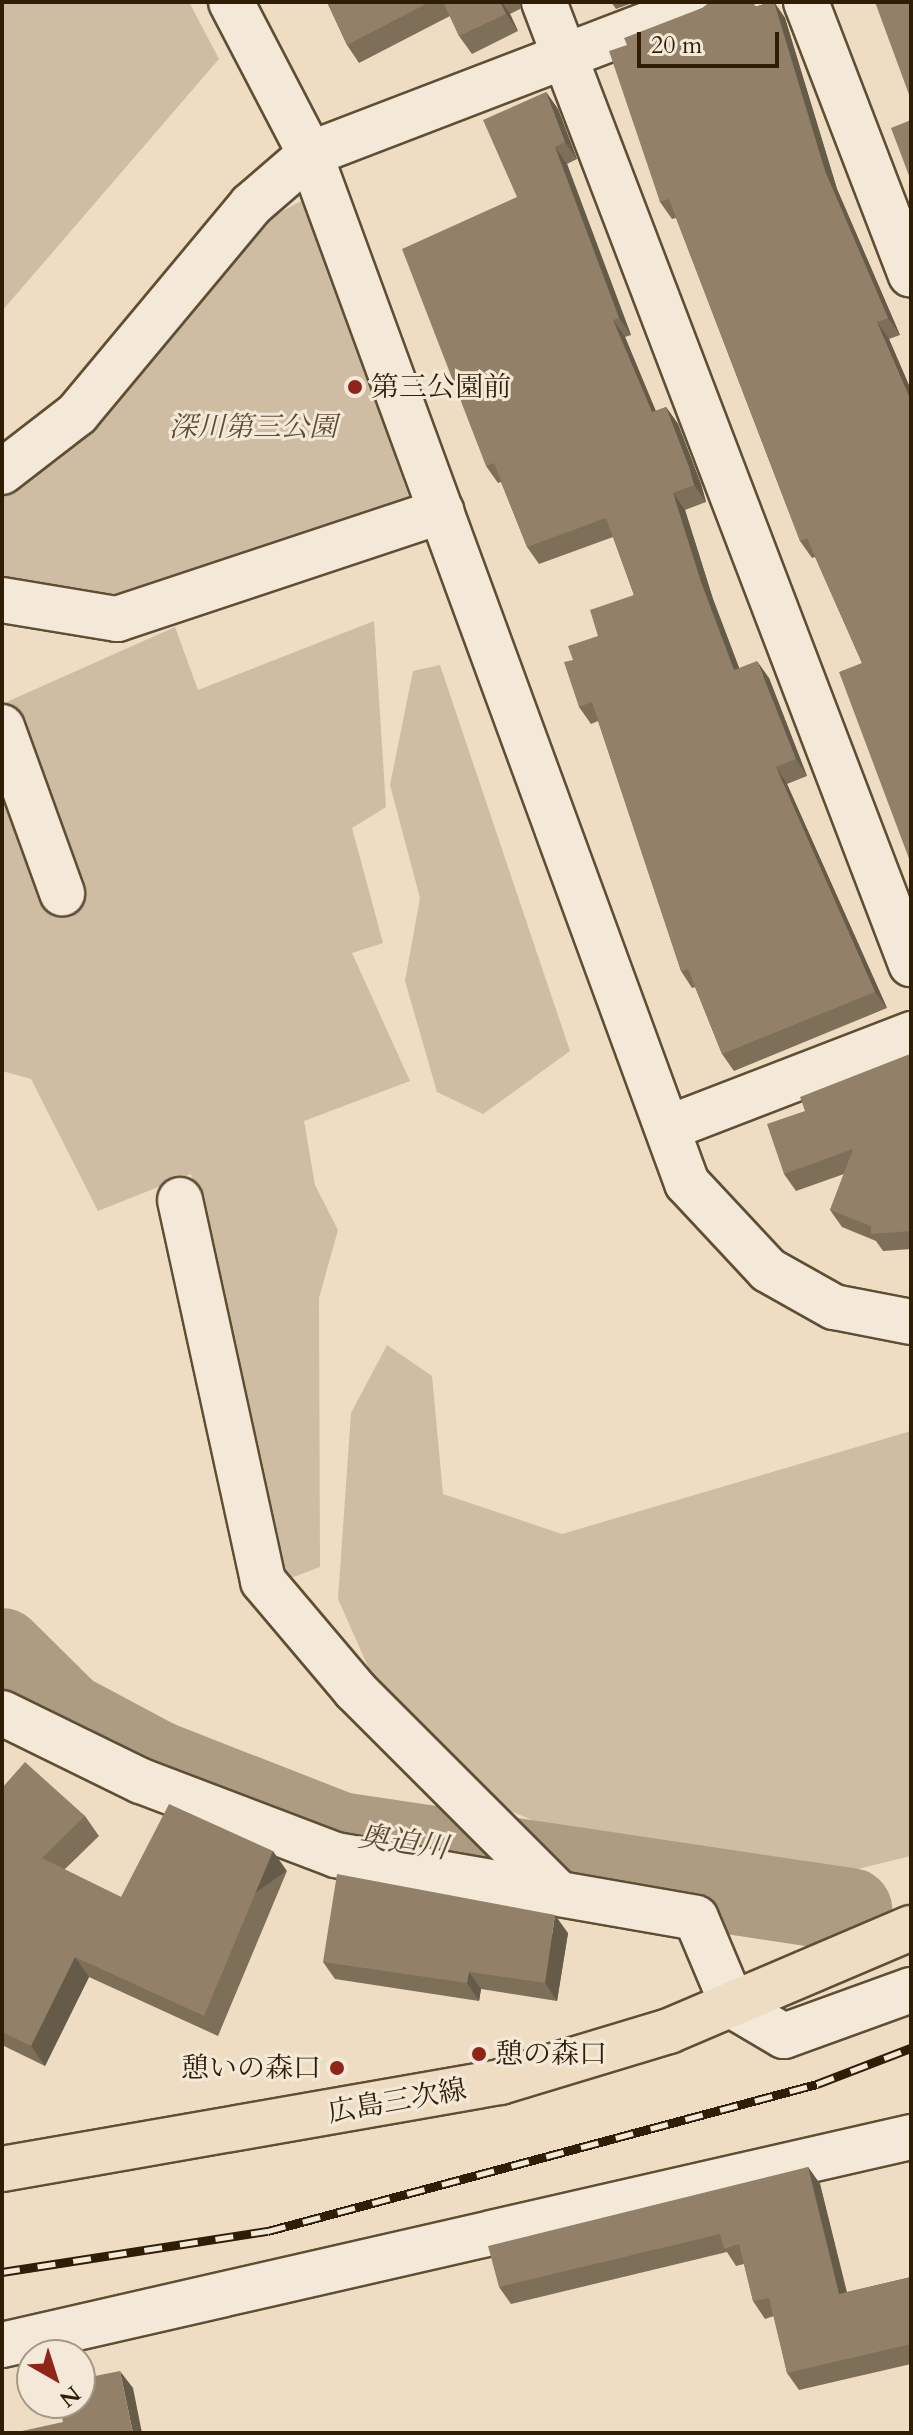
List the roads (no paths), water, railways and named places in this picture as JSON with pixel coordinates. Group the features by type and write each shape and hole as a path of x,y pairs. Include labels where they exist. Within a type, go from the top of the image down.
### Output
{"main road":[{"name":"広島三次線","path":"2,2169 500,2082 733,2006 911,1928"}],"street":[{"path":"231,2 310,154 687,1183 768,1270 834,1307 911,1322"},
{"path":"544,2 911,964"},
{"path":"2,472 77,414 251,205 310,154 705,2"},
{"path":"806,2 911,275"},
{"path":"2,600 117,619 441,511"},
{"path":"2,727 62,893"},
{"path":"668,1128 911,1034"},
{"path":"180,1200 263,1581 355,1690 554,1889"},
{"path":"2,1713 141,1781 336,1855 554,1889 696,1918 733,2006 784,2036 911,1990"},
{"path":"2,2345 911,2137"}],"waterway":[{"name":"奥迫川","path":"2,1650 68,1715 158,1763 340,1834 850,1910"}],"railway":[{"path":"2,2272 268,2231 817,2084 911,2048"}],"place":[{"name":"第三公園前","path":"355,387"},
{"name":"憩の森口","path":"479,2054"},
{"name":"憩いの森口","path":"337,2068"}],"park label":[{"name":"深川第三公園","path":"253,427"}]}
